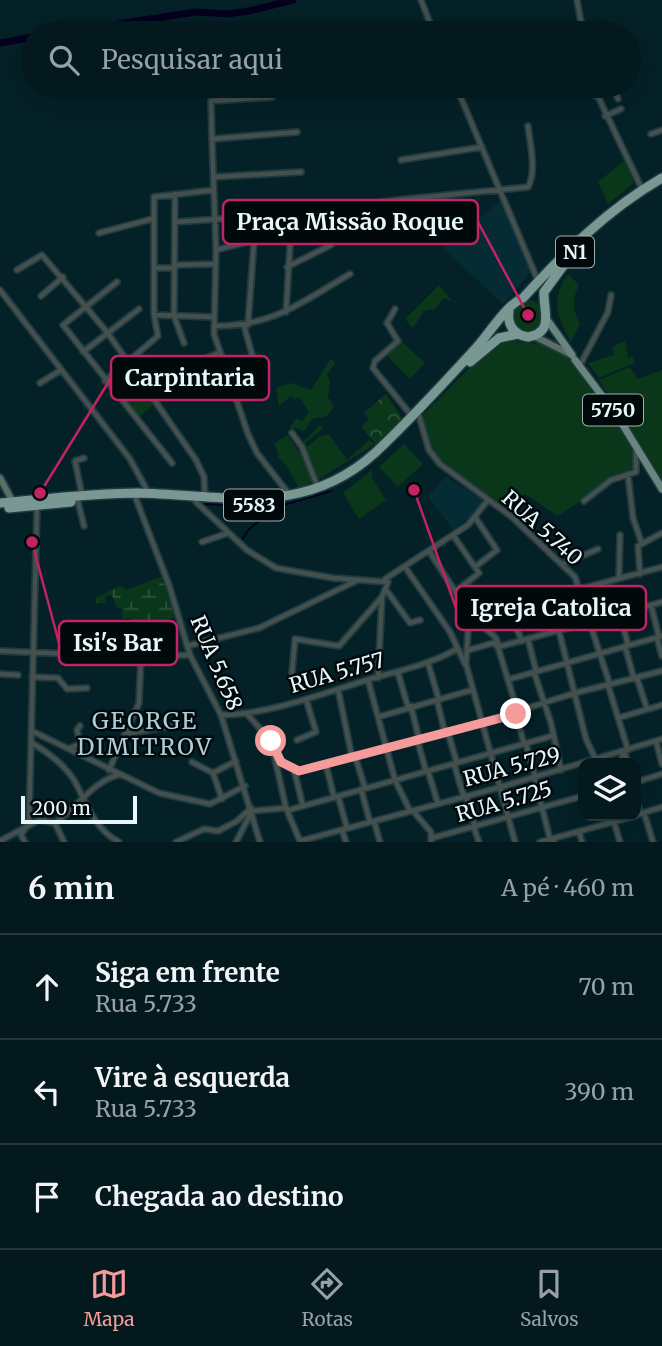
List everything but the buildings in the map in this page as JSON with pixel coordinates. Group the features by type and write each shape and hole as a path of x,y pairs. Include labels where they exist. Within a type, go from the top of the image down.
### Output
{"highway":[{"name":"N1","path":"509,311 587,232 620,204 662,178"},
{"name":"N1","path":"544,307 544,292 550,282 620,204"},
{"path":"509,311 509,324 517,334 534,336 543,330 548,321 544,307 536,299 523,298"},
{"name":"5583","path":"0,509 14,505 149,494 249,500 292,496 318,488 360,465 416,416 509,311"},
{"name":"5583","path":"0,503 37,507 80,499 136,499 272,504 308,497 356,475 463,369 499,338 517,334"}],"main road":[{"name":"5750","path":"548,321 636,446 662,488"},
{"path":"534,336 576,360"},
{"path":"0,478 14,505"}],"street":[{"path":"421,0 429,21"},
{"path":"577,0 581,21"},
{"path":"257,98 211,101 216,250 214,326 219,353 253,444 292,496"},
{"path":"461,98 539,282"},
{"path":"597,98 642,189"},
{"path":"606,116 621,109"},
{"path":"175,222 256,214 320,212 530,184 528,126"},
{"path":"651,134 662,130"},
{"path":"212,139 297,132"},
{"path":"401,160 482,147"},
{"path":"214,177 301,172"},
{"path":"105,381 158,336 152,219 155,196 214,190"},
{"path":"175,194 174,316 184,343"},
{"path":"288,267 331,245 320,212"},
{"path":"256,214 246,325 264,397"},
{"path":"286,312 292,214"},
{"path":"99,233 152,219"},
{"path":"216,250 255,240"},
{"path":"17,270 42,255 63,277 107,332 196,460 204,477 205,498"},
{"path":"154,268 216,264"},
{"path":"214,326 246,325 286,312 350,274"},
{"path":"41,296 63,277"},
{"path":"117,282 63,325 172,463"},
{"path":"0,290 136,468 149,494"},
{"path":"576,360 608,312 611,295"},
{"path":"83,352 139,309"},
{"path":"394,309 387,323 398,341 375,362 373,368 416,416"},
{"path":"155,315 214,317"},
{"path":"189,365 219,353"},
{"path":"147,389 178,366"},
{"path":"40,383 61,369"},
{"name":"RUA 5.740","path":"416,416 429,450 440,464 488,500 575,577 600,653 627,758"},
{"path":"292,433 302,447 318,488"},
{"path":"584,501 611,480 636,471 636,446"},
{"path":"83,526 75,461 84,458"},
{"path":"628,475 633,518 642,544"},
{"name":"RUA 5.658","path":"136,499 169,585 190,655 221,715 245,786 260,842"},
{"path":"196,502 228,533 276,568 359,579 385,579 453,534 475,517 488,500"},
{"path":"25,842 21,835 27,826 32,743 37,507"},
{"path":"475,517 497,550 475,566"},
{"path":"202,542 228,533"},
{"path":"640,574 637,549 662,533"},
{"path":"453,534 475,566 478,576 456,591"},
{"path":"619,578 621,536"},
{"path":"563,564 598,549"},
{"path":"429,551 469,613 495,637 506,677 510,680 552,840"},
{"path":"405,566 450,632 466,664 515,842"},
{"path":"580,589 662,567"},
{"path":"187,646 260,628 359,579"},
{"path":"292,673 295,639 339,646 355,631 387,591 389,585 385,579"},
{"path":"601,584 609,617"},
{"path":"387,591 410,623 420,620"},
{"path":"379,678 382,597"},
{"path":"468,652 493,643 499,647 662,602"},
{"path":"651,605 662,656"},
{"path":"466,664 469,613"},
{"path":"620,614 636,679 647,709"},
{"path":"504,615 525,640 561,770"},
{"path":"559,631 586,739 596,758"},
{"path":"510,680 659,637"},
{"name":"RUA 5.757","path":"221,715 248,715 306,699 398,673 457,649"},
{"path":"0,651 141,657 190,655"},
{"path":"109,770 139,703 141,657"},
{"path":"428,663 479,842"},
{"path":"294,770 326,765 387,746 447,733 662,671"},
{"path":"398,673 438,804"},
{"path":"0,674 18,675"},
{"path":"32,677 58,678 68,689 87,688"},
{"path":"368,680 395,780 411,811 432,840"},
{"path":"338,689 372,822 380,842"},
{"path":"378,716 472,690"},
{"path":"297,740 316,732 306,699"},
{"path":"618,718 662,705"},
{"path":"248,715 271,741 288,809 300,841"},
{"path":"124,734 177,724"},
{"path":"69,748 80,744 77,730 80,726"},
{"path":"32,731 159,793 205,804 222,800 245,786"},
{"path":"176,842 204,829 218,831 237,821 251,809 288,809 303,806 552,736"},
{"name":"RUA 5.729","path":"596,758 662,740"},
{"path":"656,741 662,764"},
{"path":"32,743 56,760 72,778 82,801 108,835 120,842"},
{"path":"623,758 625,751"},
{"path":"276,755 294,770 303,806"},
{"path":"213,773 236,761"},
{"path":"192,762 213,773 222,800"},
{"name":"RUA 5.729","path":"300,841 578,764"},
{"path":"326,765 346,842"},
{"path":"641,780 662,774"},
{"path":"0,841 39,820 55,822 99,784 118,775"},
{"name":"RUA 5.725","path":"432,840 578,797"},
{"path":"641,814 662,807"},
{"path":"236,842 251,809"},
{"path":"641,819 653,842"},
{"path":"540,842 618,821"},
{"path":"55,822 64,842"},
{"path":"614,822 620,842"},
{"path":"579,831 582,842"}],"shaded area":[{"path":"501,200 530,273 503,304 443,248"},
{"path":"446,476 482,500 477,512 453,530 428,496"}],"green space":[{"path":"624,161 634,183 608,204 598,182"},
{"path":"568,274 579,285 574,304 580,324 571,342 559,316 557,300"},
{"path":"439,285 452,301 443,298 435,309 424,311 413,328 405,319"},
{"path":"528,300 539,305 544,316 539,327 528,332 517,327 512,316 517,305"},
{"path":"510,339 551,347 565,355 588,379 612,411 633,449 635,470 618,476 558,516 525,494 510,510 444,463 431,449 421,417 482,355"},
{"path":"401,341 425,363 410,379 387,356"},
{"path":"625,341 628,358 632,356 635,363 599,378 588,363 614,355 612,347"},
{"path":"331,358 335,364 327,374 330,382 328,397 334,407 327,416 312,419 305,431 294,428 290,431 290,426 297,418 302,421 309,412 299,397 294,400 291,396 279,406 276,388 291,383 311,390"},
{"path":"630,367 638,379 662,370 662,481 599,380"},
{"path":"127,368 155,404 138,417 111,380"},
{"path":"386,394 402,418 377,445 361,427 369,420 364,413"},
{"path":"320,425 323,428 305,443 307,447 320,436 329,434 347,460 369,440 375,444 319,479 301,444"},
{"path":"287,435 305,460 312,482 299,488 286,465 277,456 279,454 274,444"},
{"path":"404,444 423,464 398,487 379,467"},
{"path":"372,470 372,478 386,500 359,519 343,493"},
{"path":"163,576 176,616 155,625 156,631 144,642 140,641 131,618 122,619 121,608 117,608 112,595 105,596 106,603 96,603 95,598 120,586 126,590"}],"waterway":[{"path":"138,21 196,12 227,14 293,0"},
{"path":"0,43 21,39"},
{"path":"200,504 280,506 331,491"},
{"path":"241,541 249,529 277,507"},
{"path":"279,519 280,507"}],"place":[{"name":"Praça Missão Roque","path":"528,315"},
{"name":"Igreja Catolica","path":"414,490"},
{"name":"Carpintaria","path":"40,493"},
{"name":"Isi's Bar","path":"32,542"}],"district":[{"name":"GEORGE DIMITROV","path":"145,734"}],"route":[{"path":"271,741 281,762 299,771 516,714"}]}
